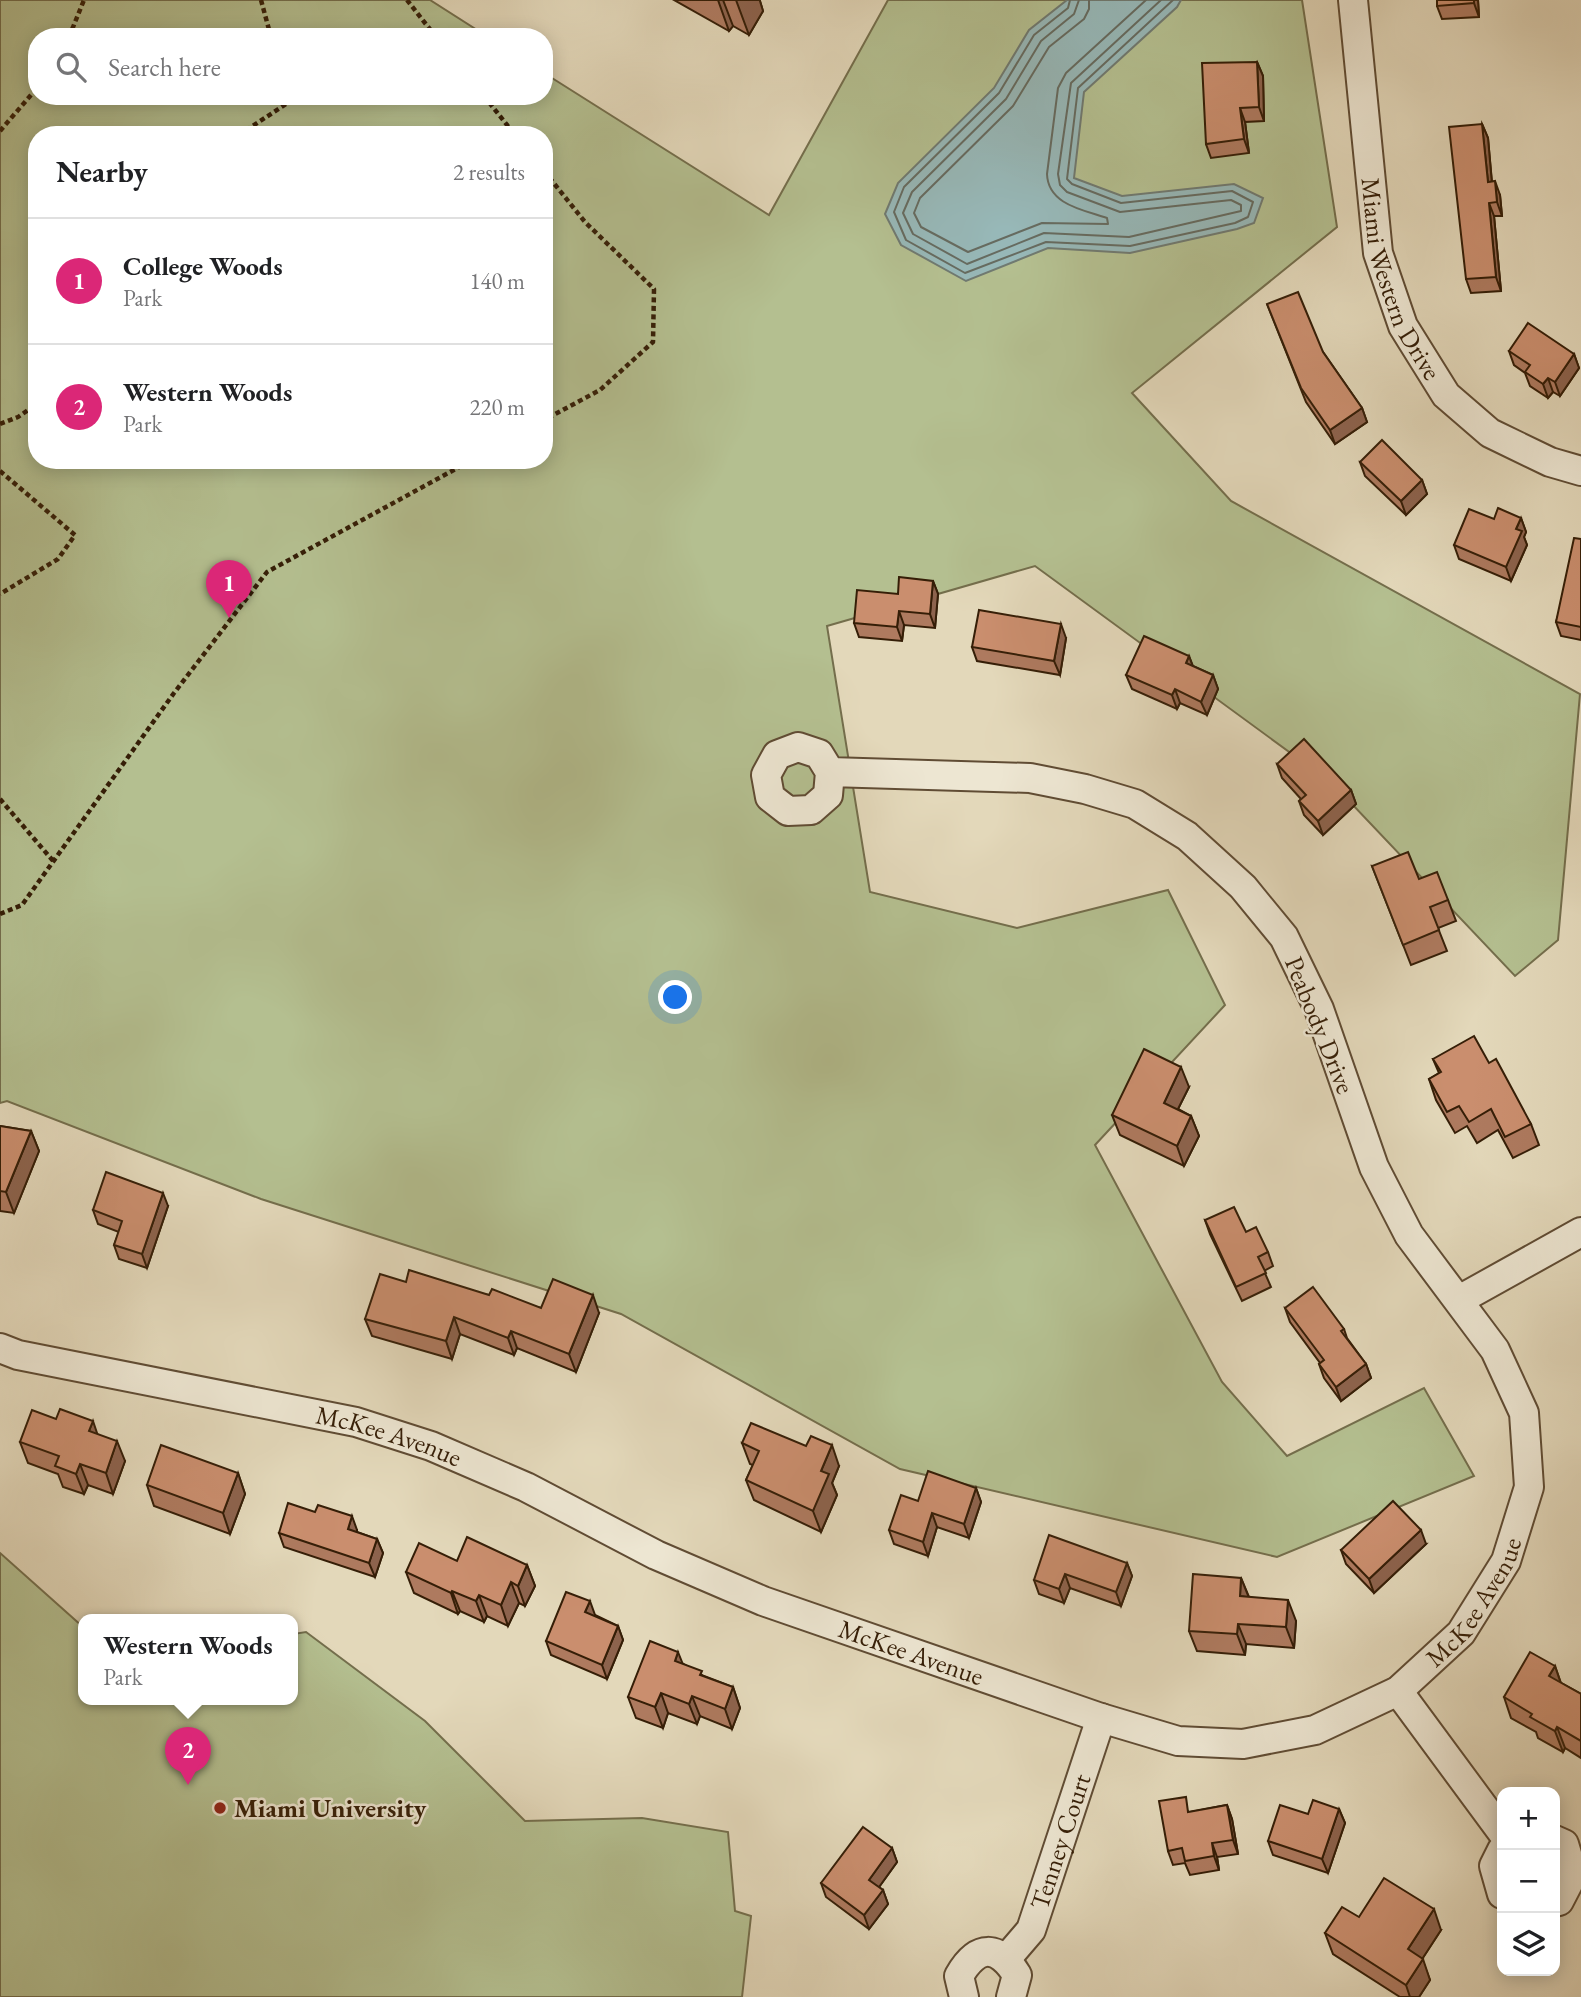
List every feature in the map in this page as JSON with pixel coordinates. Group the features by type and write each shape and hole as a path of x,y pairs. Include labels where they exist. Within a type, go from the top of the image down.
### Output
{"street":[{"name":"Miami Western Drive","path":"1353,0 1378,253 1403,326 1446,395 1490,433 1550,463 1581,471"},
{"name":"Peabody Drive","path":"830,772 1030,778 1085,789 1135,804 1187,836 1244,887 1284,937 1319,1009 1374,1167 1409,1235 1459,1300"},
{"path":"1459,1300 1581,1233"},
{"name":"McKee Avenue","path":"0,1348 18,1355 356,1422 432,1446 526,1487 656,1555 763,1601 1101,1718 1178,1741 1243,1744 1315,1730 1398,1691 1461,1633 1507,1561 1530,1487 1524,1413 1495,1350 1459,1300"},
{"path":"1398,1691 1497,1825"},
{"name":"Tenney Court","path":"1007,1958 1031,1930 1101,1718"},
{"path":"1560,1842 1564,1844 1573,1874 1560,1899"},
{"path":"1497,1861 1494,1867 1497,1877"},
{"path":"964,1997 959,1976 969,1958 988,1951 1007,1958 1017,1975 1011,1997"}],"path":[{"path":"73,28 84,0"},
{"path":"261,0 269,28"},
{"path":"407,0 429,28"},
{"path":"0,131 28,98"},
{"path":"253,126 284,105"},
{"path":"491,105 508,126"},
{"path":"553,182 586,222 654,289 653,342 600,390 553,416"},
{"path":"0,424 28,410"},
{"path":"0,914 22,905 174,694 267,572 456,469"},
{"path":"0,471 75,535 58,559 0,594"},
{"path":"0,799 54,862"}],"green space":[{"path":"0,0 430,0 474,28 28,28 28,105 553,105 553,79 769,215 888,0 1302,0 1337,227 1132,393 1231,501 1580,694 1558,940 1515,976 1333,784 1035,566 827,626 870,892 1017,928 1168,890 1225,1005 1095,1145 1222,1382 1287,1456 1424,1388 1474,1476 1277,1557 900,1469 621,1314 261,1199 7,1101 0,1103"},
{"name":"Miami University","path":"0,1553 78,1623 78,1705 298,1705 298,1633 306,1632 425,1721 525,1821 642,1818 728,1832 735,1911 751,1916 742,1997 0,1997"}],"water":[{"path":"1067,0 1181,0 1177,7 1084,92 1074,178 1122,196 1234,184 1263,198 1254,223 1237,229 1130,253 1048,248 966,281 901,245 885,214 898,183 994,88 1029,30"}],"building":[{"path":"1437,0 1474,0 1474,3 1437,6"},
{"path":"1257,62 1259,107 1240,108 1244,139 1206,144 1202,63"},
{"path":"1482,124 1488,182 1495,181 1497,202 1489,203 1496,277 1466,279 1449,127"},
{"path":"1298,292 1323,352 1362,408 1330,430 1301,388 1267,304"},
{"path":"1528,323 1574,354 1555,382 1548,378 1543,384 1525,372 1530,365 1509,351"},
{"path":"1382,440 1422,480 1401,501 1360,462"},
{"path":"1498,508 1521,518 1516,529 1522,531 1506,567 1454,545 1469,509 1494,519"},
{"path":"1574,538 1581,539 1581,627 1556,622"},
{"path":"899,577 933,581 930,614 899,611 897,627 854,623 857,590 898,594"},
{"path":"979,610 1061,624 1054,661 972,647"},
{"path":"1144,636 1189,656 1186,663 1213,675 1201,702 1175,689 1172,695 1126,675"},
{"path":"1304,739 1351,790 1318,821 1299,801 1306,795 1277,764"},
{"path":"1408,852 1419,879 1437,872 1448,900 1430,907 1439,930 1403,945 1372,866"},
{"path":"1474,1036 1489,1063 1496,1059 1531,1124 1505,1137 1491,1109 1469,1122 1459,1106 1447,1112 1429,1079 1441,1072 1433,1059"},
{"path":"1144,1049 1181,1067 1164,1103 1191,1116 1177,1146 1112,1115"},
{"path":"0,1126 31,1131 6,1192 0,1191"},
{"path":"106,1172 163,1193 142,1254 114,1245 122,1221 93,1210"},
{"path":"1234,1207 1246,1232 1256,1227 1268,1252 1258,1257 1266,1273 1236,1287 1205,1220"},
{"path":"409,1270 489,1295 492,1289 541,1308 553,1279 593,1295 569,1354 511,1331 508,1338 454,1317 446,1341 365,1319 380,1274 406,1282"},
{"path":"1313,1287 1366,1364 1336,1387 1319,1364 1324,1360 1285,1308"},
{"path":"60,1409 93,1421 89,1431 117,1441 106,1473 80,1464 76,1474 55,1466 59,1456 20,1442 32,1410 56,1419"},
{"path":"751,1423 806,1446 811,1436 832,1445 821,1471 829,1474 813,1511 746,1480 759,1451 742,1443"},
{"path":"161,1445 238,1473 223,1513 147,1485"},
{"path":"928,1471 976,1488 964,1524 932,1513 923,1542 889,1530 901,1495 918,1501"},
{"path":"1393,1501 1421,1530 1369,1579 1341,1550"},
{"path":"288,1503 315,1512 318,1505 352,1516 348,1529 377,1539 369,1563 279,1533"},
{"path":"1049,1535 1127,1563 1116,1592 1065,1574 1059,1589 1034,1580"},
{"path":"467,1537 527,1565 518,1586 511,1582 501,1605 479,1595 476,1601 452,1591 451,1593 406,1572 419,1543 457,1561"},
{"path":"1193,1574 1241,1578 1240,1596 1288,1600 1286,1627 1238,1624 1237,1634 1189,1631"},
{"path":"566,1592 590,1601 585,1612 618,1626 602,1665 546,1641"},
{"path":"650,1641 678,1652 675,1661 702,1671 700,1675 733,1687 725,1709 692,1696 689,1704 661,1693 655,1707 628,1697"},
{"path":"1530,1652 1555,1666 1549,1676 1581,1694 1581,1741 1557,1727 1555,1731 1530,1717 1532,1714 1504,1697"},
{"path":"1186,1797 1188,1812 1227,1805 1233,1840 1212,1843 1214,1856 1185,1861 1182,1848 1168,1851 1159,1801"},
{"path":"1313,1800 1339,1809 1322,1859 1268,1841 1280,1805 1308,1814"},
{"path":"863,1827 892,1848 869,1880 883,1890 864,1915 821,1883"},
{"path":"1384,1878 1434,1909 1408,1949 1423,1959 1406,1985 1325,1933 1342,1907 1359,1917"}],"place":[{"name":"College Woods","path":"229,618"},
{"name":"Western Woods","path":"188,1785"},
{"name":"Miami University","path":"220,1808"}]}
